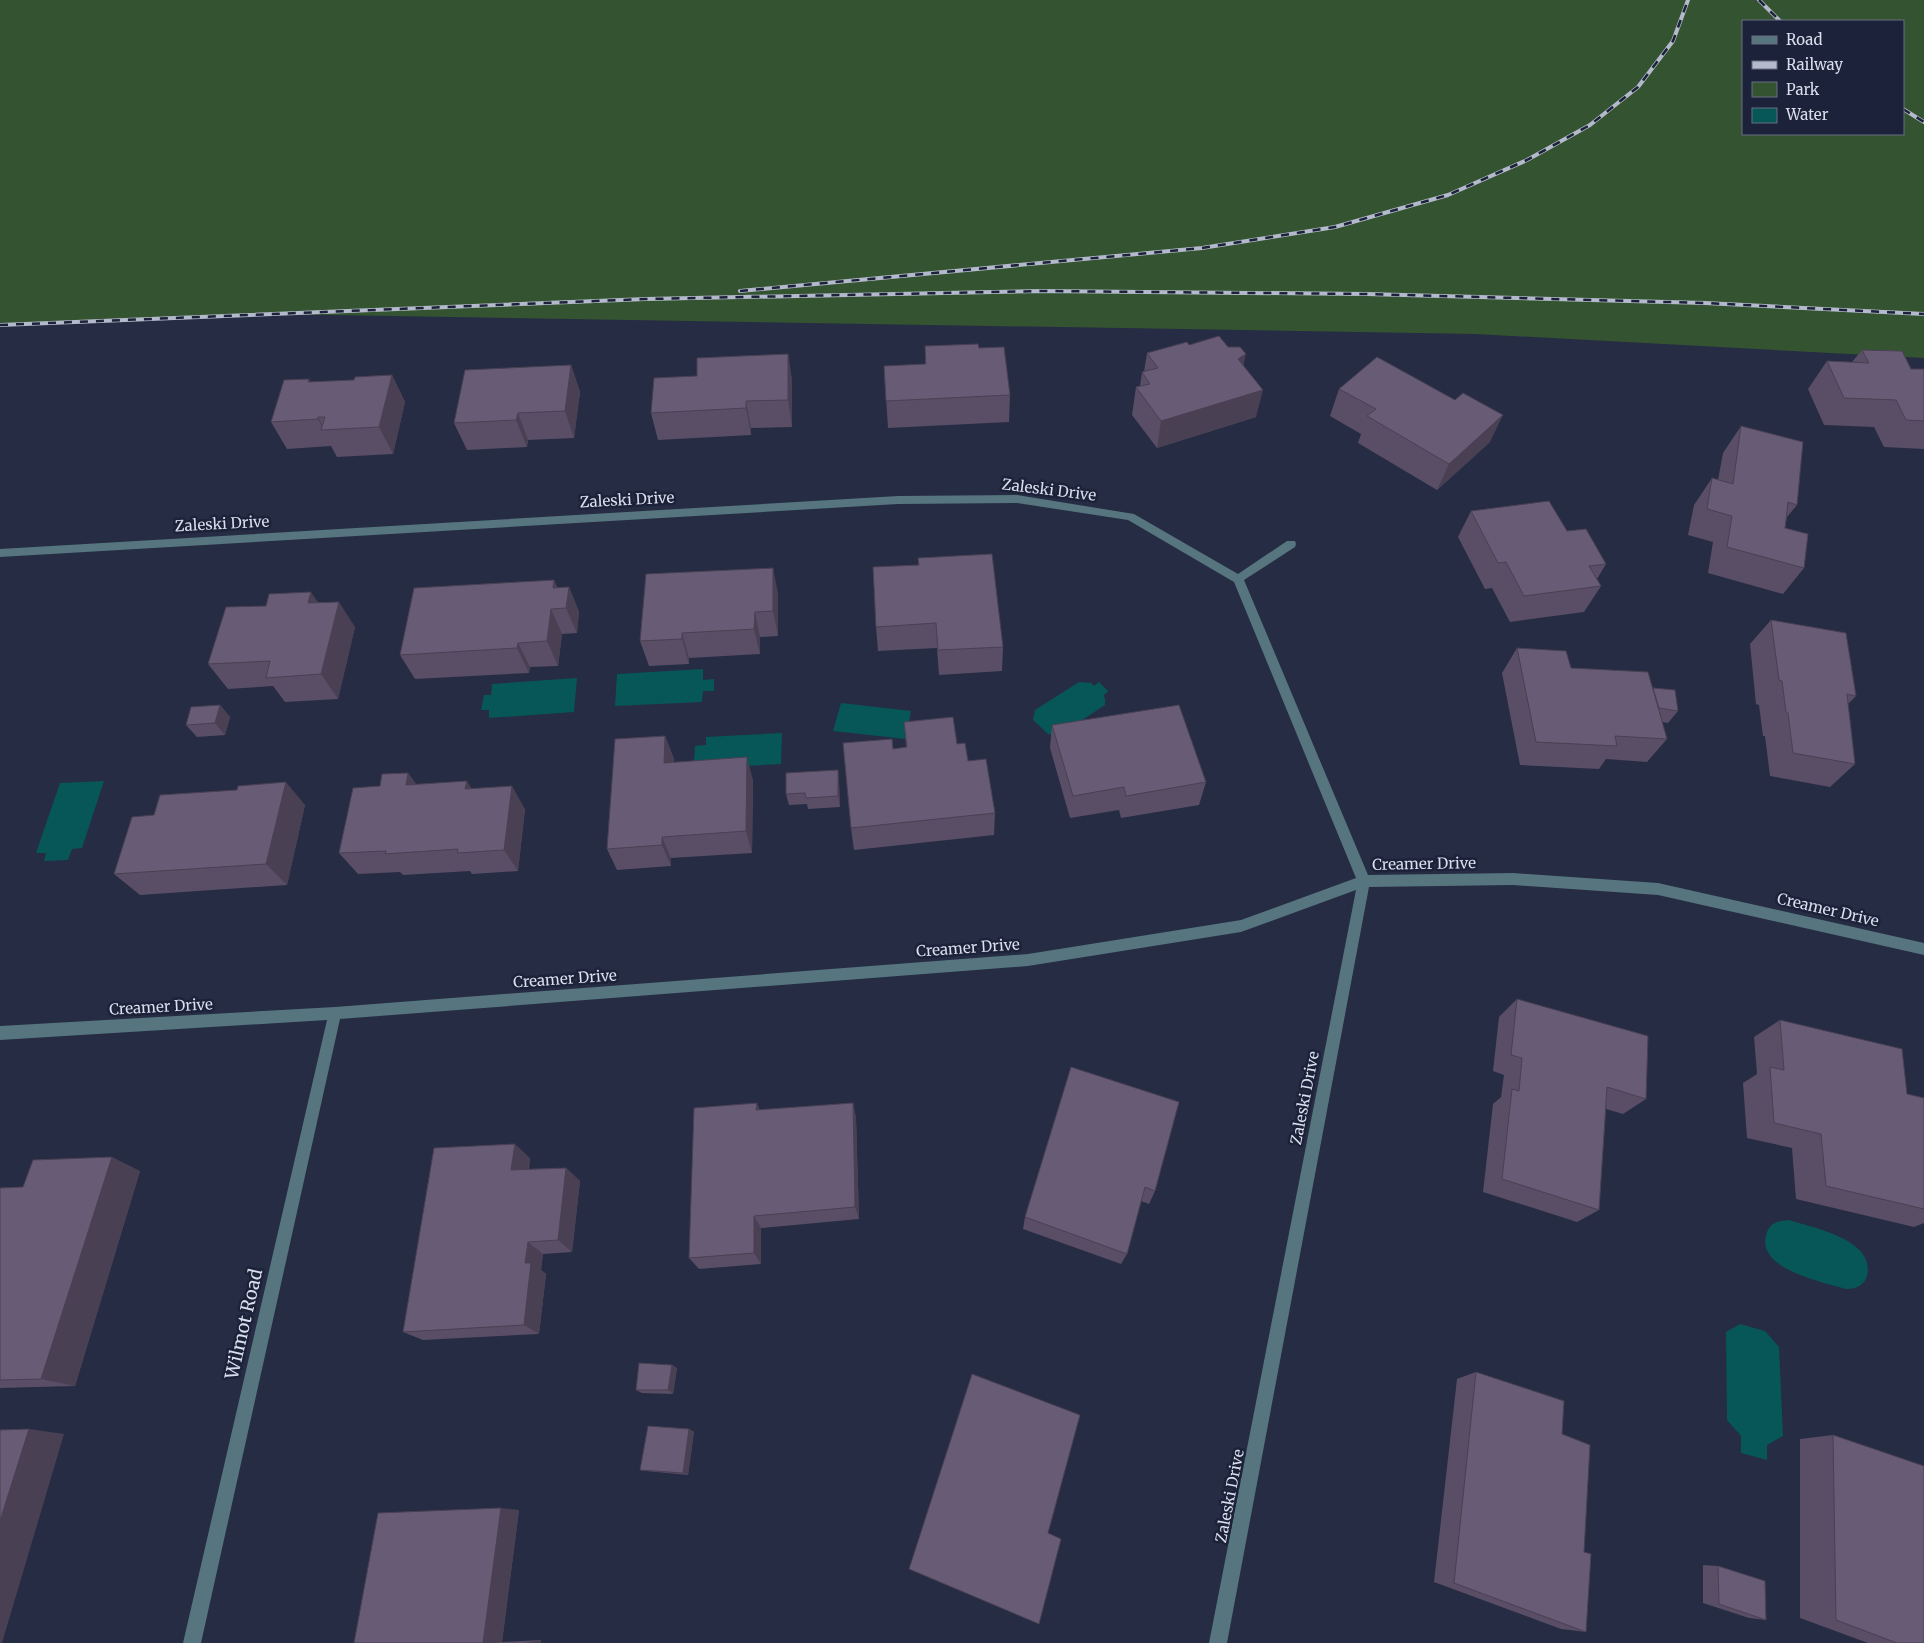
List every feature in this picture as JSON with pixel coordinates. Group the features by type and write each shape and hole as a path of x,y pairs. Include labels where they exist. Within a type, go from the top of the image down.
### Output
{"street":[{"name":"Zaleski Drive","path":"0,553 898,500 1017,499 1130,517 1238,579"},
{"path":"1291,544 1238,579 1364,881"},
{"name":"Creamer Drive","path":"0,1032 335,1014 1028,960 1241,926 1364,881 1513,880 1658,889 1924,948"},
{"name":"Zaleski Drive","path":"1218,1643 1364,881"},
{"name":"Wilmot Road","path":"192,1643 335,1014"}],"green space":[{"path":"0,0 1924,0 1924,358 1475,334 273,314 0,325"}],"water":[{"path":"703,669 703,680 714,679 714,691 703,691 702,702 615,706 617,674"},
{"path":"577,678 574,712 489,718 489,710 481,710 484,695 491,695 492,684"},
{"path":"1079,682 1091,683 1094,686 1099,682 1108,691 1103,696 1105,698 1105,705 1058,736 1048,734 1033,720 1035,710"},
{"path":"841,703 911,711 906,739 833,731"},
{"path":"782,733 781,764 704,768 705,760 694,761 695,746 706,745 706,737"},
{"path":"104,781 82,848 72,849 68,860 44,861 46,853 36,853 60,783"},
{"path":"1789,1220 1827,1231 1853,1244 1862,1253 1867,1263 1867,1276 1864,1282 1856,1288 1846,1289 1793,1272 1770,1256 1765,1245 1767,1232 1773,1224"},
{"path":"1740,1324 1765,1331 1779,1347 1783,1436 1767,1445 1767,1460 1741,1453 1741,1436 1727,1420 1726,1332"}],"building":[{"path":"1219,336 1228,347 1240,347 1246,354 1238,359 1263,390 1161,421 1136,387 1150,384 1142,372 1158,368 1147,353 1187,342 1189,345"},
{"path":"978,344 979,348 1004,347 1010,395 886,401 884,366 926,364 925,346"},
{"path":"1862,350 1902,351 1911,369 1924,369 1924,421 1906,420 1896,400 1844,398 1827,361 1869,363"},
{"path":"788,354 788,400 746,401 746,408 651,413 654,378 697,376 697,358"},
{"path":"1377,357 1455,400 1463,393 1503,415 1449,464 1367,416 1376,409 1339,389"},
{"path":"571,365 565,411 518,413 516,420 454,423 465,370"},
{"path":"392,375 379,427 321,430 325,417 271,422 284,380 309,379 308,382 354,380 355,377"},
{"path":"1741,426 1803,442 1797,505 1788,502 1785,528 1808,534 1804,568 1727,547 1732,516 1707,509 1712,478 1733,484"},
{"path":"1549,501 1567,531 1586,529 1606,564 1589,566 1601,586 1524,596 1506,562 1498,563 1471,511"},
{"path":"992,554 1003,647 938,650 936,623 876,627 873,567 919,565 918,558"},
{"path":"773,568 773,611 755,612 754,629 682,633 682,639 640,641 646,574"},
{"path":"554,580 553,588 569,587 566,608 551,609 547,641 518,643 517,648 400,655 414,588"},
{"path":"311,592 308,603 339,602 321,674 266,678 270,661 208,664 226,607 266,606 269,594"},
{"path":"1771,620 1846,633 1856,696 1847,694 1855,764 1793,753 1782,681 1779,680"},
{"path":"1517,648 1566,651 1571,668 1648,672 1667,739 1615,736 1617,746 1536,742"},
{"path":"1653,688 1675,690 1678,711 1659,708"},
{"path":"220,705 215,723 186,725 191,707"},
{"path":"1179,705 1206,782 1126,796 1124,787 1073,796 1052,725"},
{"path":"953,717 957,744 965,743 968,761 986,759 995,813 851,828 843,743 892,739 893,749 907,747 904,722"},
{"path":"665,736 664,763 747,757 746,831 662,837 662,845 607,849 615,739"},
{"path":"838,770 838,796 806,798 805,793 786,794 786,773"},
{"path":"408,773 406,785 467,781 465,789 512,786 504,850 457,853 458,849 385,854 386,851 339,853 353,788 380,786 382,774"},
{"path":"286,782 266,864 114,874 132,817 154,815 160,795 237,790 238,786"},
{"path":"1517,999 1648,1036 1646,1099 1607,1087 1599,1210 1502,1179 1512,1089 1519,1091 1522,1058 1511,1055"},
{"path":"1780,1020 1902,1049 1907,1094 1924,1098 1924,1209 1826,1186 1821,1134 1774,1123 1770,1067 1784,1070"},
{"path":"1071,1067 1179,1102 1155,1191 1145,1187 1127,1254 1025,1217"},
{"path":"757,1103 756,1110 853,1103 855,1207 754,1216 754,1253 689,1258 694,1108"},
{"path":"515,1144 511,1170 566,1168 558,1240 528,1242 525,1263 531,1263 524,1325 403,1332 434,1148"},
{"path":"112,1157 41,1379 0,1380 0,1188 23,1187 33,1160"},
{"path":"639,1363 672,1365 668,1390 636,1390"},
{"path":"1476,1372 1564,1401 1562,1434 1590,1445 1584,1552 1591,1554 1586,1632 1454,1583"},
{"path":"972,1374 1080,1415 1048,1533 1061,1539 1039,1624 909,1569"},
{"path":"648,1426 689,1429 683,1473 640,1470"},
{"path":"29,1429 0,1521 0,1430"},
{"path":"1833,1435 1924,1466 1924,1643 1897,1643 1836,1620"},
{"path":"501,1508 483,1643 354,1643 378,1513"},
{"path":"1718,1566 1765,1581 1766,1620 1719,1604"}],"railway":[{"path":"740,291 1202,248 1335,227 1448,195 1527,160 1590,125 1638,87 1673,41 1688,0"},
{"path":"1759,0 1779,20"},
{"path":"1904,110 1924,122"},
{"path":"0,325 646,299 1042,291 1366,294 1705,303 1924,314"}]}
